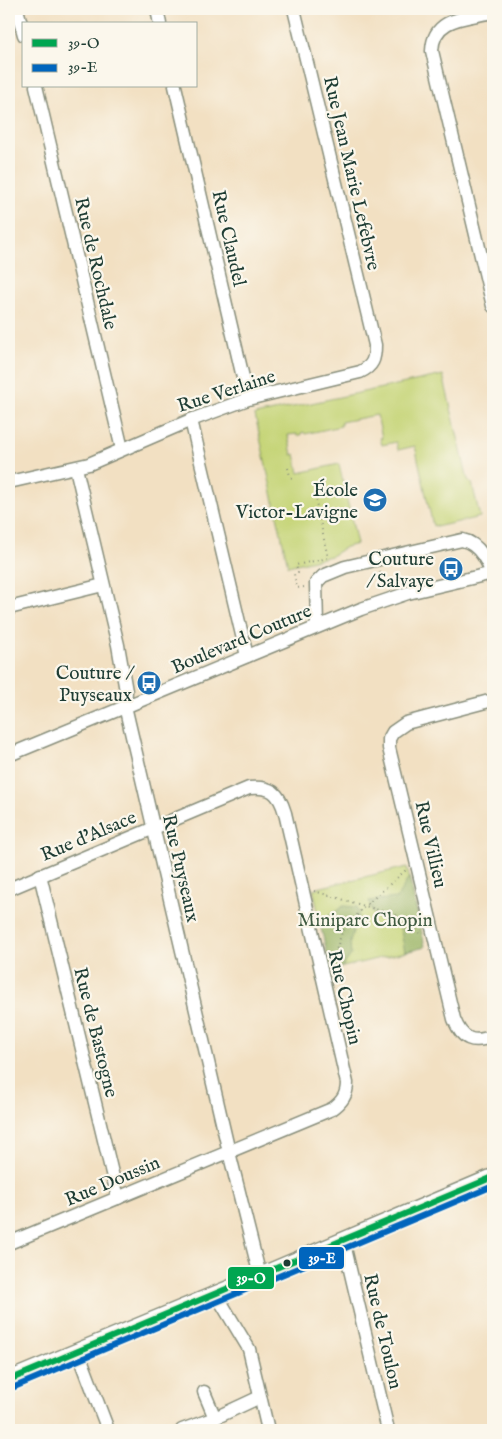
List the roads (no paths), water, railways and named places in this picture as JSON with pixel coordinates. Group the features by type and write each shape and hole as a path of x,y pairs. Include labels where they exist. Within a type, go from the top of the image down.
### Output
{"main road":[{"path":"9,1380 493,1177"}],"street":[{"path":"18,9 22,26"},
{"path":"156,9 159,22"},
{"name":"Rue Jean Marie Lefebvre","path":"294,9 375,345"},
{"path":"493,12 452,21 444,25 432,40 432,52 493,306"},
{"name":"Rue de Rochdale","path":"36,88 122,449"},
{"name":"Rue Claudel","path":"175,88 248,399"},
{"name":"Rue Verlaine","path":"9,482 76,468 191,420 248,399 360,372 367,369 373,362 375,345"},
{"path":"191,420 248,656"},
{"name":"Rue Puyseaux","path":"76,468 118,645 126,691 126,706 153,828 260,1276"},
{"path":"317,626 316,583 324,576 345,567 462,540 470,542 477,548 493,576"},
{"name":"Boulevard Couture","path":"9,755 317,626 387,600 449,582 493,576"},
{"path":"9,608 103,585"},
{"name":"Rue Villieu","path":"493,700 406,723 393,732 389,739 454,1020 458,1029 465,1036 475,1040 493,1036"},
{"name":"Rue Chopin","path":"153,828 249,788 262,787 274,792 281,801 322,972 347,1083 344,1098 340,1104 332,1109 229,1152"},
{"name":"Rue d'Alsace","path":"9,889 153,828"},
{"name":"Rue de Bastogne","path":"40,875 118,1198"},
{"name":"Rue Doussin","path":"9,1243 229,1152"},
{"name":"Rue de Toulon","path":"343,1240 388,1430"},
{"path":"216,1294 249,1349 268,1430"},
{"path":"78,1351 108,1430"},
{"path":"204,1392 215,1418"},
{"path":"190,1429 260,1397"}],"place":[{"name":"École Victor-Lavigne","path":"375,500"},
{"name":"Couture / Salvaye","path":"451,569"},
{"name":"Couture / Puyseaux","path":"149,683"}],"park label":[{"name":"Miniparc Chopin","path":"365,919"}]}
